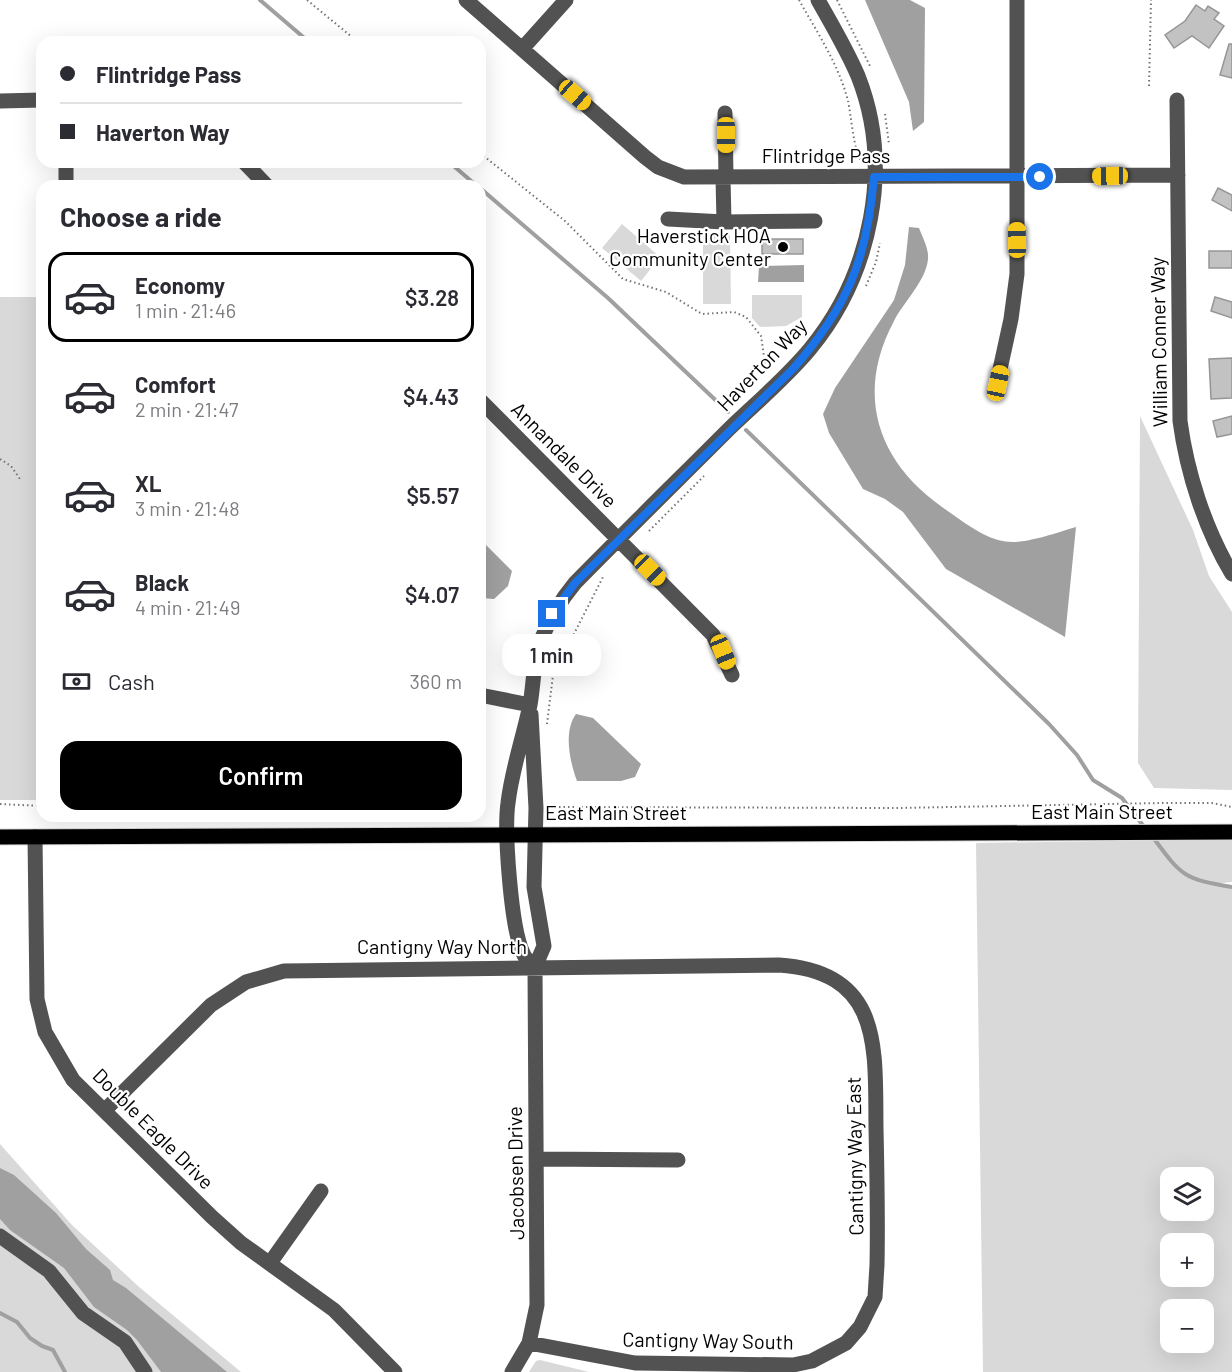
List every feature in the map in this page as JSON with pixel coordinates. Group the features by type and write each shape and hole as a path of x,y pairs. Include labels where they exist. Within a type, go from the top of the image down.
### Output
{"main road":[{"name":"East Main Street","path":"0,837 1232,832"}],"street":[{"name":"Flintridge Pass","path":"466,0 658,167 684,177 1178,175"},
{"path":"522,49 566,0"},
{"name":"Haverton Way","path":"508,835 507,807 515,760 530,705 536,657 552,614 575,583 793,369 824,331 843,301 863,253 869,229 874,177 872,134 862,88 848,55 818,0"},
{"path":"998,383 1016,286 1017,0"},
{"path":"0,101 36,100"},
{"name":"William Conner Way","path":"1177,100 1179,384 1182,434 1188,464 1211,530 1232,574"},
{"path":"724,222 726,113"},
{"path":"250,168 261,180"},
{"path":"668,219 724,222 815,221"},
{"name":"Annandale Drive","path":"486,406 713,635 732,675"},
{"path":"486,696 530,705"},
{"name":"Haverton Way","path":"530,705 534,748 535,834"},
{"name":"Jacobsen Drive","path":"512,1372 529,1343 537,1305 535,967 544,946 534,887 535,834"},
{"path":"508,835 511,890 520,946 524,956 535,967"},
{"name":"Double Eagle Drive","path":"35,837 37,999 45,1032 74,1080 212,1217 334,1310 394,1372"},
{"name":"Cantigny Way North","path":"105,1110 211,1005 256,979 284,971 314,968 779,965 810,969 829,976"},
{"name":"Cantigny Way East","path":"829,976 849,992 861,1008 872,1033 875,1058 878,1220 875,1297 860,1327 846,1343"},
{"path":"536,1159 678,1160"},
{"path":"270,1263 321,1191"},
{"path":"0,1236 49,1271 83,1313 125,1342 145,1372"},
{"name":"Cantigny Way South","path":"529,1343 635,1363 793,1365 812,1361 846,1343"}],"path":[{"path":"307,0 351,36"},
{"path":"799,0 828,50 844,87 858,158"},
{"path":"1149,86 1151,0"},
{"path":"486,158 565,221 623,279 666,292 702,314 737,312 746,317 762,336 766,370"},
{"path":"0,459 10,466 20,479"},
{"path":"547,731 548,700 553,675 590,599 609,568"},
{"path":"550,801 550,808 898,808 1101,803 1221,804 1232,807"},
{"path":"0,804 36,806"}],"shaded area":[{"path":"865,0 910,0 925,8 924,122 913,131 909,102"},
{"path":"622,224 660,257 641,281 602,248"},
{"path":"909,227 919,228 926,244 928,263 921,280 898,313 882,348 876,374 875,400 879,424 888,447 902,469 920,489 978,531 992,538 1018,542 1076,527 1065,637 946,569 903,512 885,499 863,489 829,433 823,414 835,388 894,300 905,265"},
{"path":"703,235 730,235 731,304 703,304"},
{"path":"804,265 804,282 758,282 759,266"},
{"path":"752,295 802,295 802,317 786,326 760,327 752,318"},
{"path":"0,297 36,297 36,800 0,800"},
{"path":"1140,416 1193,530 1209,576 1232,612 1232,790 1154,788 1138,763"},
{"path":"486,545 512,571 508,586 494,599 486,598"},
{"path":"576,714 593,718 641,764 635,777 621,781 577,781 569,747 570,729"},
{"path":"1232,839 1232,882 1214,884 1232,888 1232,1372 983,1372 976,843"},
{"path":"0,1144 72,1225 138,1286 241,1372 0,1372"},
{"path":"0,1168 14,1175 56,1213 86,1249 110,1270 113,1280 126,1288 227,1372 161,1372 127,1330 94,1307 64,1268 10,1230 0,1219"},
{"path":"536,1361 589,1372 529,1372"}],"building":[{"path":"1196,5 1205,11 1208,6 1219,13 1214,19 1224,26 1209,48 1192,36 1174,48 1165,35 1185,21"},
{"path":"1229,44 1232,44 1232,78 1220,75"},
{"path":"1218,188 1232,195 1232,211 1212,200"},
{"name":"Haverstick HOA Community Center","path":"762,239 803,239 803,254 762,254"},
{"path":"1209,251 1232,251 1232,268 1209,268"},
{"path":"1215,297 1232,302 1232,318 1211,311"},
{"path":"1232,358 1232,398 1211,399 1209,359"},
{"path":"1232,416 1232,434 1217,437 1213,421"}],"waterway":[{"path":"260,0 302,36"},
{"path":"456,168 470,180"},
{"path":"486,193 608,298 728,412"},
{"path":"746,430 1049,724 1077,755 1093,780 1122,798 1145,828"},
{"path":"1152,836 1184,873 1202,881 1232,887"},
{"path":"0,1313 17,1322 30,1338 53,1350 65,1372"}],"place":[{"name":"Haverstick HOA Community Center","path":"783,247"}],"route":[{"path":"552,614 575,583 793,369 824,331 843,301 863,253 869,229 874,177 1040,177"}]}
